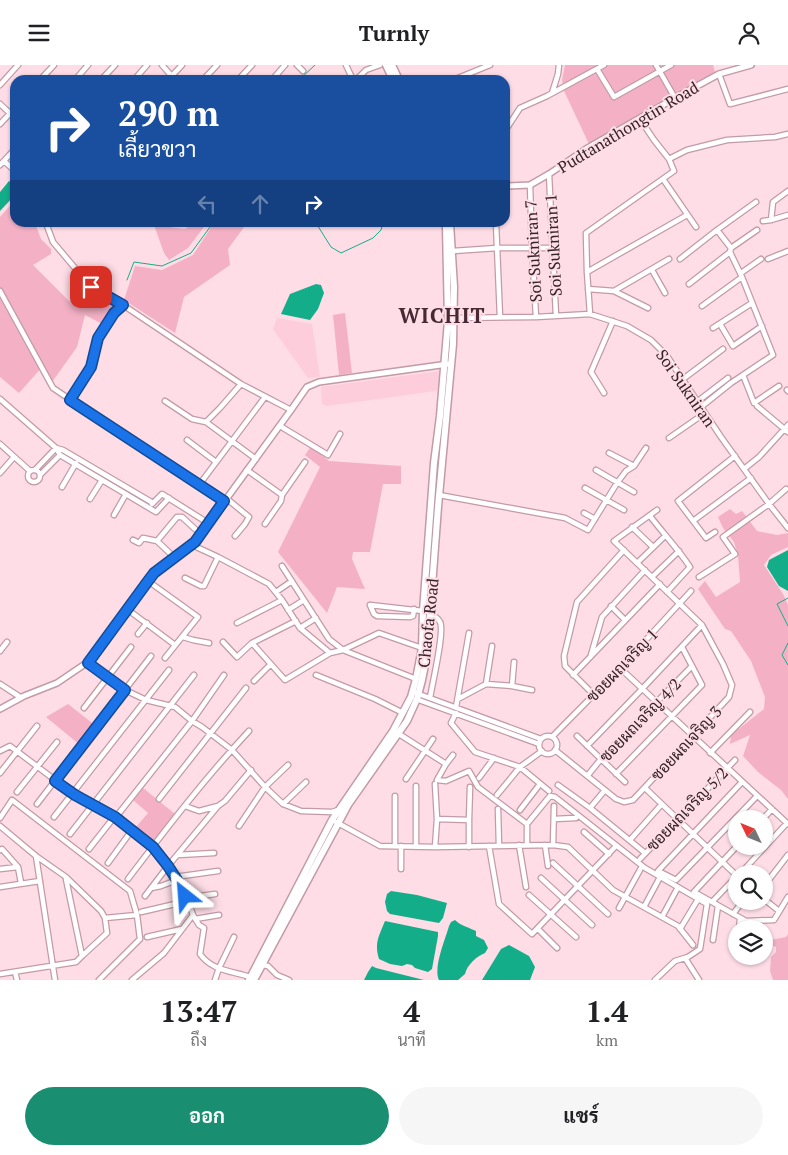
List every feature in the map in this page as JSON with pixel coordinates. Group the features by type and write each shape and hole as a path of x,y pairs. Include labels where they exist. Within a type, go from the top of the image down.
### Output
{"main road":[{"name":"Chaofa Road","path":"251,979 262,965 335,822 339,810 393,731 414,695 422,648 434,463 448,321 448,227"},
{"name":"Chaofa Road","path":"251,979 335,822 407,721 426,660 452,363 454,287 449,227"}],"street":[{"path":"0,85 18,65"},
{"path":"45,75 54,65"},
{"path":"79,75 88,65"},
{"path":"106,75 115,65"},
{"path":"138,75 147,65"},
{"path":"208,75 217,65"},
{"path":"243,75 252,65"},
{"path":"296,65 303,71"},
{"path":"360,75 366,70 380,65"},
{"path":"465,75 490,65"},
{"path":"552,93 559,65"},
{"path":"510,124 520,109 604,65"},
{"path":"656,65 675,98"},
{"path":"597,69 614,97 671,65"},
{"name":"Pudtanathongtin Road","path":"510,186 530,185 586,149 719,74 751,65"},
{"path":"719,74 730,104 788,89"},
{"path":"0,104 10,113 0,125"},
{"path":"590,315 586,233 674,171 669,159 640,119"},
{"path":"669,159 687,150 727,140 775,137 788,134"},
{"path":"0,165 10,154"},
{"path":"4,161 10,166"},
{"name":"Soi Sukniran 1","path":"549,174 556,316"},
{"path":"662,179 696,227"},
{"name":"Soi Sukniran 7","path":"530,185 536,317"},
{"path":"771,220 773,202 788,191"},
{"path":"680,259 756,202"},
{"path":"587,272 687,215"},
{"path":"763,221 788,215"},
{"path":"48,227 54,242 91,287 123,305 241,384 292,410"},
{"path":"496,227 500,317"},
{"path":"701,407 772,355 731,250 717,230"},
{"path":"689,284 757,230"},
{"path":"452,251 497,248 552,248"},
{"path":"768,259 788,251"},
{"path":"614,291 669,259"},
{"path":"702,306 761,259"},
{"path":"652,270 666,293"},
{"path":"588,289 614,291 648,308"},
{"path":"1,295 53,388 249,517 235,536"},
{"path":"714,328 752,303"},
{"path":"70,400 91,367 98,338 114,313 123,305"},
{"name":"Soi Sukniran","path":"454,318 590,315 627,325 650,340 667,356 720,437 769,504 786,520 788,527"},
{"path":"604,393 591,372 614,321"},
{"path":"720,324 733,346 762,326"},
{"path":"683,379 723,349"},
{"path":"0,709 20,697 58,683 88,663 154,573 192,545 307,387 319,382 452,363"},
{"path":"743,375 754,403 779,385"},
{"path":"698,401 728,378"},
{"path":"206,422 241,384"},
{"path":"199,485 265,397"},
{"path":"0,399 56,448 60,455 153,503"},
{"path":"165,401 192,419 206,422 256,459"},
{"path":"744,469 787,429 757,406"},
{"path":"668,438 705,413"},
{"path":"280,425 328,455 340,434"},
{"path":"187,440 216,462"},
{"path":"0,444 30,471"},
{"path":"56,448 63,450 76,462 102,480 156,511 169,498"},
{"path":"30,471 36,469 56,448"},
{"path":"439,495 565,518 588,530 617,483 626,471 634,466 646,449"},
{"path":"609,453 634,466"},
{"path":"30,471 28,478 32,482 38,481 40,475 60,455"},
{"path":"715,533 706,538 678,501 735,456"},
{"path":"0,473 14,457"},
{"path":"62,487 76,462"},
{"path":"265,523 305,462"},
{"path":"36,469 40,475"},
{"path":"247,470 282,495"},
{"path":"596,470 634,492"},
{"path":"693,521 751,478"},
{"path":"90,499 102,480"},
{"path":"585,488 624,510"},
{"path":"699,577 735,554 723,537 769,504 786,489"},
{"path":"114,515 126,494"},
{"path":"149,507 162,494 208,523"},
{"path":"653,547 632,527 657,510"},
{"path":"584,513 595,519"},
{"path":"650,515 690,567 667,592"},
{"path":"157,541 177,517 182,517 195,529"},
{"name":"ซอยผถเจริญ 3","path":"555,750 616,799 624,802 633,800 728,697 732,685 724,664 702,625 614,541 632,527"},
{"path":"638,563 665,536"},
{"path":"133,540 139,543 144,538 157,541 175,557"},
{"path":"192,545 269,583 300,628 330,653"},
{"path":"594,695 565,666 564,656 577,602 624,550"},
{"path":"652,577 679,551"},
{"path":"185,578 204,586 218,557"},
{"path":"282,566 329,639 343,650 416,679"},
{"path":"591,656 602,617 645,570"},
{"path":"148,581 198,617 165,658"},
{"path":"276,592 292,581"},
{"path":"574,675 660,584"},
{"name":"ซอยผถเจริญ 1","path":"552,737 620,668 691,591"},
{"path":"238,623 282,600"},
{"path":"288,610 304,600"},
{"path":"414,609 413,616 410,617 376,616 369,605 414,609 423,611"},
{"path":"611,606 625,620"},
{"path":"127,609 175,645"},
{"path":"430,615 439,620 441,628 430,698"},
{"path":"300,628 316,619"},
{"path":"223,642 237,657 252,643 296,621"},
{"path":"138,634 147,623"},
{"path":"587,746 702,625"},
{"path":"252,643 284,680 330,653 343,650 379,633 422,648"},
{"path":"456,707 469,633"},
{"path":"183,637 210,643"},
{"path":"0,651 7,642"},
{"path":"486,684 492,646"},
{"path":"84,708 131,647"},
{"path":"616,774 702,685 682,647"},
{"path":"37,804 151,656"},
{"path":"512,686 514,661"},
{"path":"88,663 125,690 146,700 174,707 202,727 232,750 283,805 301,811 332,812 339,810"},
{"path":"254,681 270,665"},
{"name":"ซอยผถเจริญ 4/2","path":"588,775 601,759 692,666"},
{"path":"620,668 788,823 747,865"},
{"path":"54,817 169,670"},
{"path":"70,835 194,675"},
{"path":"89,849 192,721 224,675"},
{"path":"316,675 375,699 403,713"},
{"path":"0,684 20,697"},
{"path":"458,699 486,684 532,690"},
{"path":"160,799 246,688"},
{"path":"414,695 430,698 456,707 541,739"},
{"path":"414,695 539,744"},
{"path":"710,753 750,712"},
{"path":"456,713 451,723 475,752 520,767 549,791"},
{"path":"0,773 37,726"},
{"path":"128,879 185,806 249,731"},
{"path":"399,734 446,764"},
{"path":"545,736 552,737 556,741 555,750 550,753 544,753 539,744 541,739 545,736"},
{"path":"577,736 625,782"},
{"path":"406,779 433,739"},
{"path":"17,792 58,741"},
{"path":"0,751 10,746 73,794 116,817 153,847 176,878 194,917 199,925 204,928 200,954 205,962 219,969 251,979"},
{"path":"497,795 520,767 542,751"},
{"path":"453,755 437,780 446,781 469,771 478,787 527,824 550,796 555,797 645,868 707,904 700,949 685,958 675,961 655,980"},
{"path":"479,778 494,758"},
{"name":"ซอยผถเจริญ 5/2","path":"640,859 735,760"},
{"path":"239,826 265,787 288,765"},
{"path":"145,895 218,806 225,801 251,770"},
{"path":"742,781 658,871 676,880 757,796"},
{"path":"283,805 306,782"},
{"path":"435,784 437,819 435,847"},
{"path":"520,810 540,784"},
{"path":"558,785 645,853"},
{"path":"416,786 416,847"},
{"path":"469,847 470,787"},
{"path":"645,788 728,867"},
{"path":"590,809 605,791"},
{"path":"395,796 395,846"},
{"path":"0,818 12,800 130,891 139,914 140,939 99,980"},
{"path":"630,840 661,805"},
{"path":"185,806 199,811 218,806"},
{"path":"552,845 554,806"},
{"path":"498,809 499,846"},
{"path":"554,819 576,818"},
{"path":"437,819 469,820"},
{"path":"335,822 380,846 489,847 552,845 568,847 613,890 678,926 693,945"},
{"path":"0,826 36,856 66,877 101,911 105,918 107,933 76,962 0,974"},
{"path":"527,826 527,845"},
{"path":"108,863 132,830"},
{"path":"584,832 608,855"},
{"path":"519,845 526,887"},
{"path":"545,845 548,866"},
{"path":"401,846 401,869"},
{"path":"489,847 499,904 532,934 615,847"},
{"path":"0,849 18,867 21,883"},
{"path":"178,855 214,853"},
{"path":"729,855 694,892 746,921 774,920 788,897"},
{"path":"773,874 788,855"},
{"path":"36,856 55,980"},
{"path":"553,863 608,914"},
{"path":"0,869 18,867"},
{"path":"619,908 641,868"},
{"path":"151,888 176,878 218,871"},
{"path":"66,877 82,956"},
{"path":"541,878 592,925"},
{"path":"644,907 659,879"},
{"path":"0,887 40,881"},
{"path":"712,902 728,885"},
{"path":"662,917 677,889"},
{"path":"105,918 139,914 187,899 215,894"},
{"path":"529,895 576,937"},
{"path":"680,929 697,901"},
{"path":"713,940 718,906"},
{"path":"773,906 779,911"},
{"path":"132,980 164,953 182,929 194,917 219,915"},
{"path":"147,937 182,929"},
{"path":"538,929 557,948"},
{"path":"215,980 234,937"},
{"path":"685,958 699,980"},
{"path":"262,965 268,965 277,975 288,980"},
{"path":"16,972 17,980"}],"shaded area":[{"path":"565,65 713,65 715,72 589,144 564,91 562,80"},
{"path":"10,182 10,200 0,211 0,192"},
{"path":"10,206 10,227 36,227 41,239 51,249 51,254 33,265 76,308 91,290 119,306 104,325 85,315 77,347 52,382 43,366 19,393 0,377 0,217"},
{"path":"155,227 185,229 188,227 204,227 188,248 169,260 164,253"},
{"path":"211,227 244,227 228,249 230,265 184,297 175,333 124,300 135,266 162,270 193,255"},
{"path":"316,284 321,285 324,293 318,309 310,320 281,314 290,294"},
{"path":"345,313 352,373 339,375 333,315"},
{"path":"277,318 312,324 320,377 308,378 273,329"},
{"path":"439,371 440,387 436,391 327,406 322,404 321,387"},
{"path":"311,446 329,461 401,466 401,484 383,484 370,552 353,552 352,559 365,589 337,587 327,613 278,552 320,467 305,455"},
{"path":"730,509 736,514 742,511 757,531 777,535 788,533 788,547 771,555 764,565 788,605 788,799 781,790 758,772 743,756 750,735 730,744 731,735 764,709 765,697 751,661 731,631 725,629 698,589 705,581 716,597 740,582 738,556 734,542 723,528 718,517"},
{"path":"788,550 788,591 779,586 767,567 769,560"},
{"path":"68,704 96,726 80,745 46,717"},
{"path":"143,788 175,814 153,841 136,827 148,813 133,800"},
{"path":"391,891 417,895 447,903 443,918 439,923 390,914 387,911 385,902 387,894"},
{"path":"455,920 476,931 476,936 484,940 488,948 485,953 473,961 465,974 458,980 439,980 437,968 440,954 449,926"},
{"path":"385,921 438,932 432,969 428,972 415,968 412,965 390,964 379,959 377,944"},
{"path":"788,934 788,980 773,980 770,965 773,965 773,955 776,952 776,947 773,946 773,940 786,937"},
{"path":"509,945 529,956 535,967 530,980 482,980 501,949"},
{"path":"372,966 376,968 424,980 364,980"}],"waterway":[{"path":"304,75 315,65"},
{"path":"127,280 134,262 162,266 191,253 210,227"},
{"path":"318,227 331,247 341,253 373,238 382,227"},
{"path":"788,598 777,604 788,626"},
{"path":"788,643 782,655 788,665"}],"district":[{"name":"WICHIT","path":"442,315"}],"route":[{"path":"91,287 123,305 114,313 98,338 91,367 70,400 224,501 195,542 154,573 88,663 125,690 55,781 75,795 115,817 153,847 168,866 185,896"}]}
